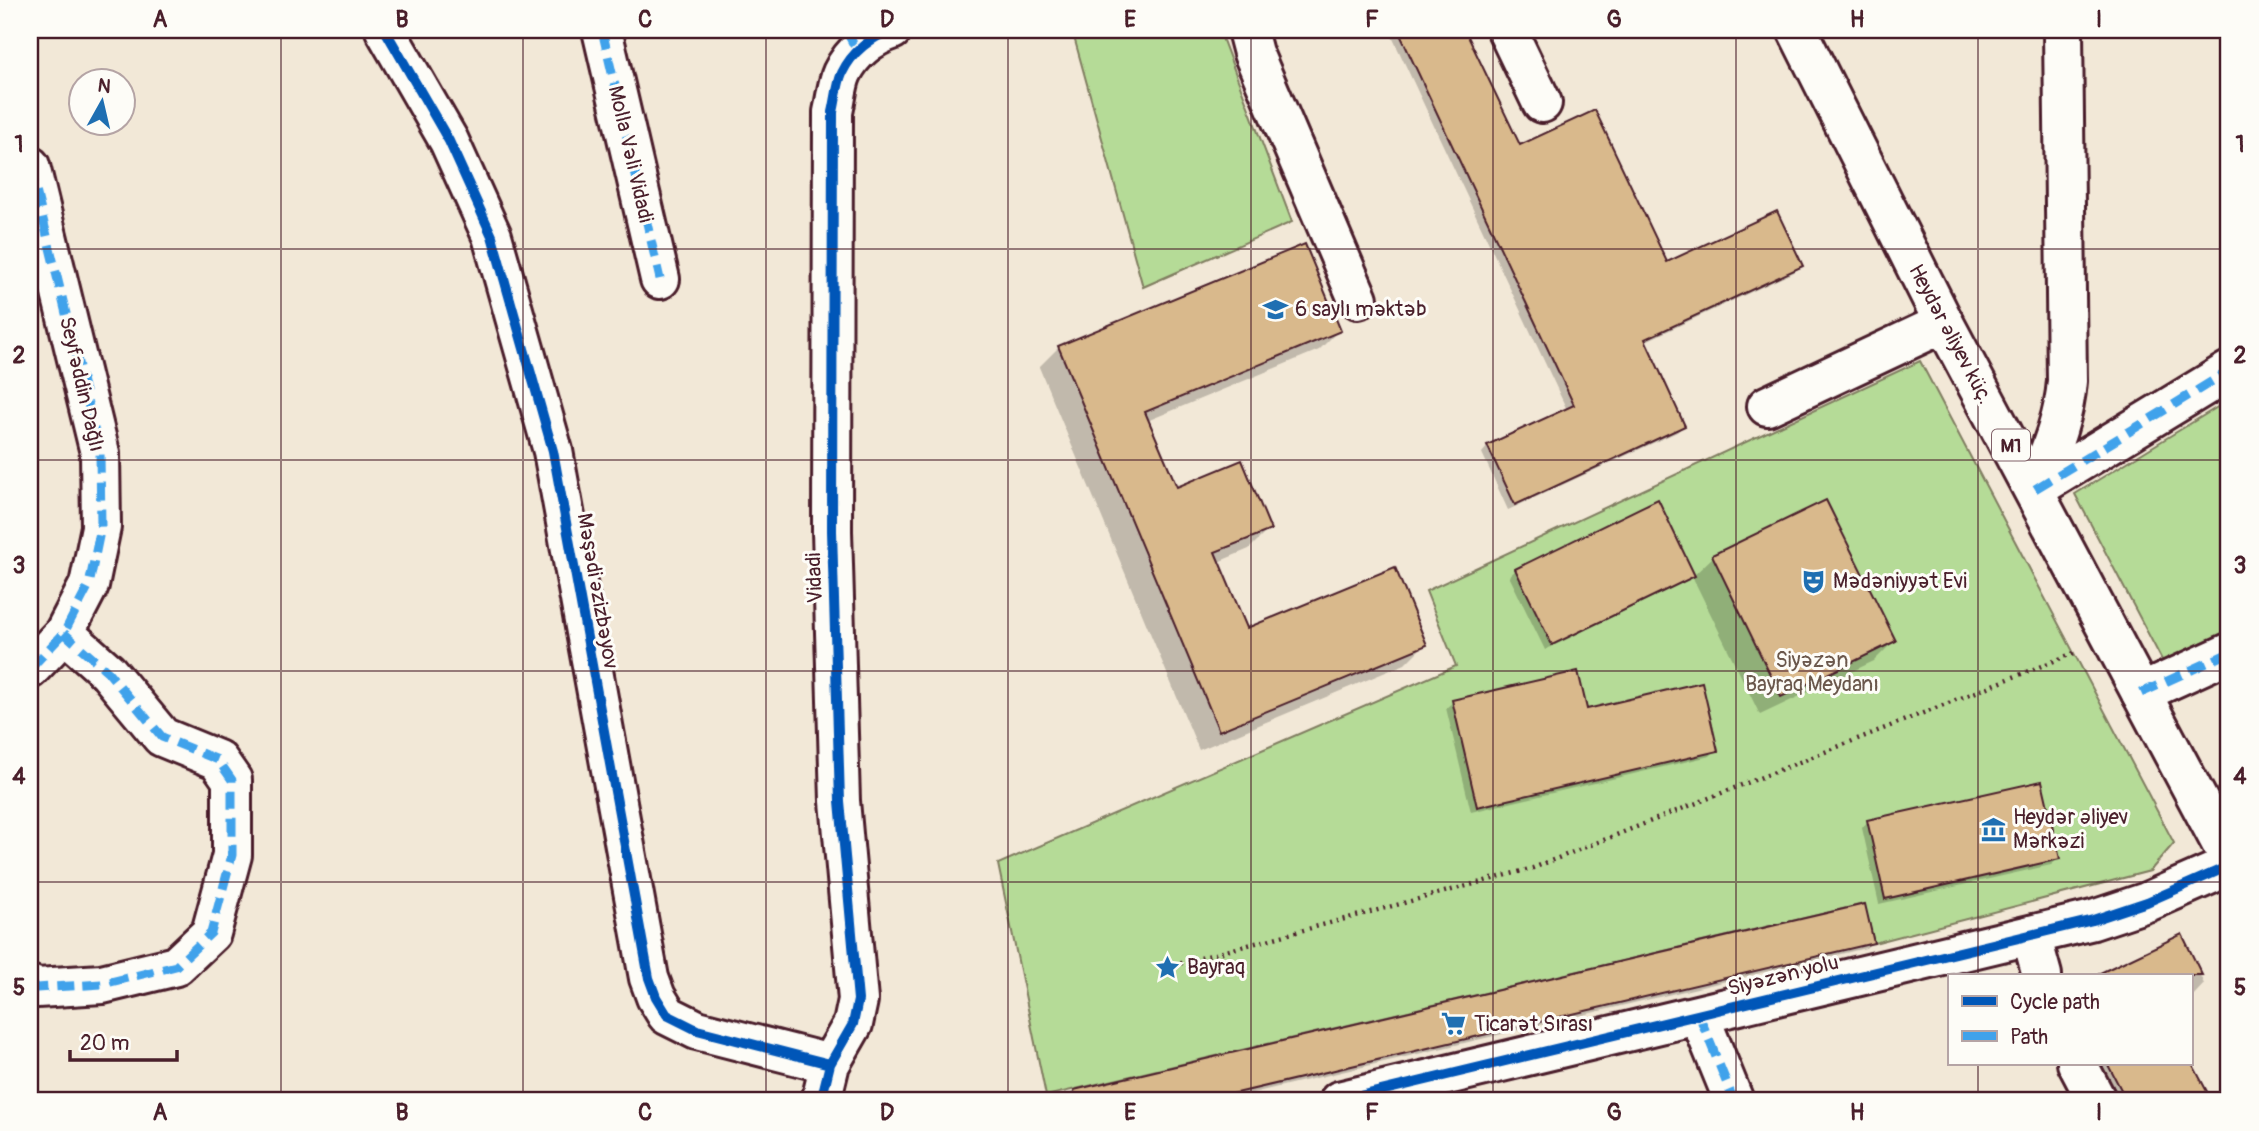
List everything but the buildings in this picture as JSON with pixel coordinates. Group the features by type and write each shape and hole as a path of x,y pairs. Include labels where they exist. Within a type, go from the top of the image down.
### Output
{"street":[{"name":"Məşədi Əzizbəyov","path":"385,30 449,141 492,236 553,452 646,964 656,997 667,1015 697,1030 830,1064"},
{"name":"Molla Vəli Vidadi","path":"602,30 660,279"},
{"path":"852,40 892,30"},
{"path":"1247,30 1253,53 1359,299"},
{"path":"1507,30 1542,103"},
{"name":"Heydər Əliyev küç.","path":"1797,30 1944,323 2035,489 2229,858"},
{"path":"2035,489 2065,407 2067,381 2063,30"},
{"name":"Vidadi","path":"821,1101 830,1064 853,1024 858,1000 840,801 832,531 834,112 852,40"},
{"name":"Seyfəddin Dağlı","path":"30,166 100,453 101,527 89,585 64,633 30,669"},
{"path":"1767,406 1944,323"},
{"path":"2035,489 2229,371"},
{"path":"30,985 37,988 102,984 176,966 211,933 232,855 232,780 218,760 162,737 108,672 64,633"},
{"path":"2141,693 2229,653"},
{"name":"Siyəzən yolu","path":"1339,1101 2093,920 2147,902 2229,866"},
{"path":"2031,935 2042,974"},
{"path":"1699,1015 1734,1101"},
{"path":"2078,1064 2097,1101"}],"path":[{"path":"1167,967 1533,868 2074,653"}],"green space":[{"path":"1219,30 1292,222 1143,287 1074,37"},
{"name":"Siyəzən Bayraq Meydanı","path":"1920,361 2174,843 2150,871 1874,943 1864,904 1046,1096 998,864 1456,666 1426,591"},
{"path":"2229,400 2229,634 2163,662 2075,494"}],"marked path":[{"path":"602,30 660,279"},
{"path":"846,30 857,51"},
{"path":"30,166 100,453 101,527 89,585 64,633 30,669"},
{"path":"2035,489 2229,371"},
{"path":"30,985 37,988 102,984 176,966 211,933 232,855 232,780 218,760 162,737 108,672 64,633"},
{"path":"2141,693 2229,653"},
{"path":"1699,1015 1734,1101"}],"cycle path":[{"path":"385,30 449,141 492,236 553,451 649,978 656,997 667,1015 697,1030 830,1064"},
{"path":"821,1101 830,1064 853,1024 858,1000 840,801 832,531 833,112 840,77 851,58 870,41 892,30"},
{"path":"1339,1101 2093,920 2147,902 2229,866"}],"place":[{"name":"6 saylı məktəb","path":"1275,309"},
{"name":"Mədəniyyət Evi","path":"1813,581"},
{"name":"Heydər Əliyev Mərkəzi","path":"1993,829"},
{"name":"Bayraq","path":"1167,967"},
{"name":"Ticarət Sırası","path":"1454,1024"}]}
